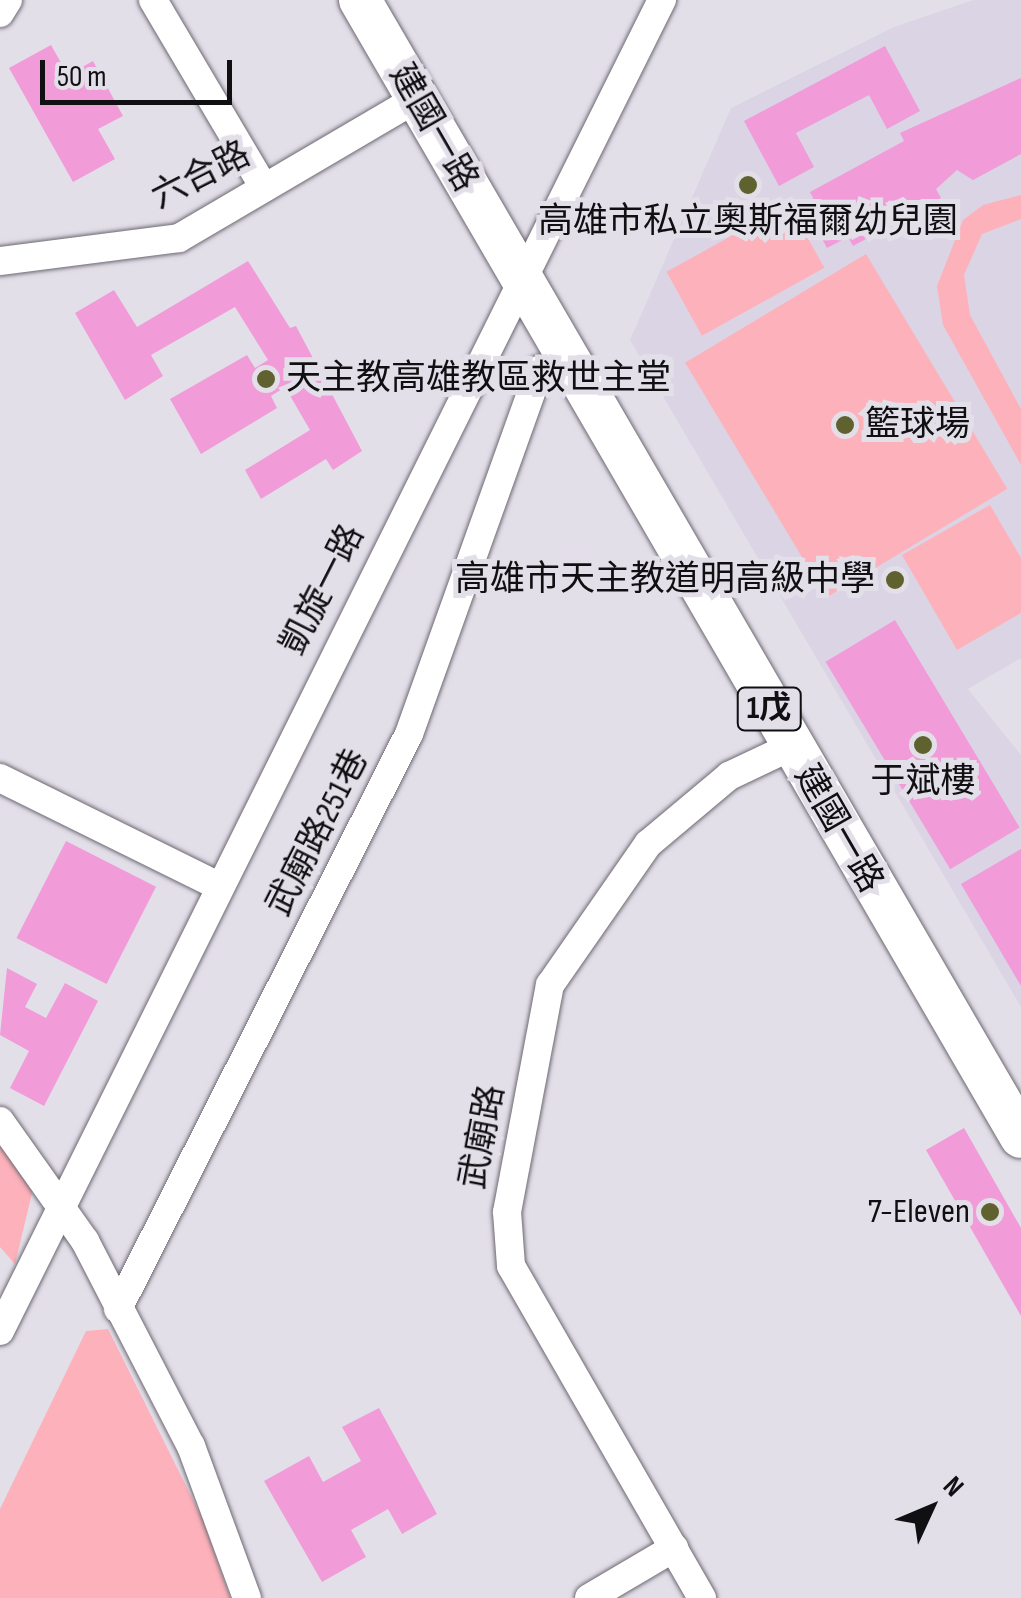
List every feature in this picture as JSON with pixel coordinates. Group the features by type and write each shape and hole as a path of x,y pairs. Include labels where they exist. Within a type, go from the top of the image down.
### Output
{"main road":[{"name":"建國一路","path":"360,0 790,747 1021,1137"}],"street":[{"path":"0,13 8,0"},
{"path":"153,0 264,188"},
{"name":"凱旋一路","path":"20,1290 662,0"},
{"name":"六合路","path":"0,261 179,238 416,99"},
{"name":"武廟路251巷","path":"118,1309 409,734 539,370"},
{"name":"武廟路","path":"702,1598 511,1266 507,1212 550,985 648,844 729,776 790,747"},
{"path":"0,778 219,886"},
{"path":"0,1121 118,1309 192,1446 247,1598"},
{"path":"0,1267 20,1290 0,1331"},
{"path":"589,1598 674,1548"}],"shaded area":[{"name":"高雄市天主教道明高級中學","path":"973,0 1021,0 1021,658 968,689 1021,755 1021,1007 630,340 731,108 894,27"},
{"path":"1021,195 1021,219 982,234 964,275 970,315 1021,409 1021,465 943,325 937,286 963,220 983,205"},
{"path":"789,204 824,268 702,336 667,272"},
{"name":"籃球場","path":"866,254 1007,489 826,598 685,363"},
{"path":"990,505 1021,558 1021,613 957,650 902,555"},
{"path":"0,1137 33,1189 15,1264 0,1247"},
{"path":"108,1329 203,1520 230,1598 0,1598 0,1509 86,1331"}],"building":[{"path":"51,45 68,75 93,61 123,116 98,129 115,159 73,182 9,68"},
{"path":"885,46 920,111 887,129 869,95 796,133 814,167 779,186 744,121"},
{"path":"1021,78 1021,154 973,180 957,170 936,189 941,198 853,246 848,237 827,248 805,207 815,202 810,192 904,141 900,133"},
{"name":"天主教高雄教區救世主堂","path":"248,261 290,328 296,326 362,451 333,470 326,459 261,499 245,470 310,430 285,387 271,396 277,408 201,454 170,399 247,355 255,368 268,360 235,307 151,355 163,376 125,400 75,313 114,290 137,327"},
{"name":"于斌樓","path":"895,620 1020,827 950,869 826,662"},
{"path":"66,841 156,887 107,984 17,938"},
{"path":"1021,849 1021,986 961,884"},
{"path":"7,968 37,984 25,1007 46,1018 65,983 98,1001 44,1106 10,1088 29,1051 0,1035"},
{"path":"964,1128 1021,1228 1021,1316 926,1150"},
{"path":"379,1408 437,1514 402,1534 388,1509 351,1530 366,1557 322,1582 264,1481 309,1456 323,1482 361,1461 342,1427"}],"place":[{"name":"高雄市私立奧斯福爾幼兒園","path":"748,185"},
{"name":"天主教高雄教區救世主堂","path":"266,379"},
{"name":"籃球場","path":"845,425"},
{"name":"高雄市天主教道明高級中學","path":"895,580"},
{"name":"于斌樓","path":"923,745"},
{"name":"7-Eleven","path":"990,1212"}]}
